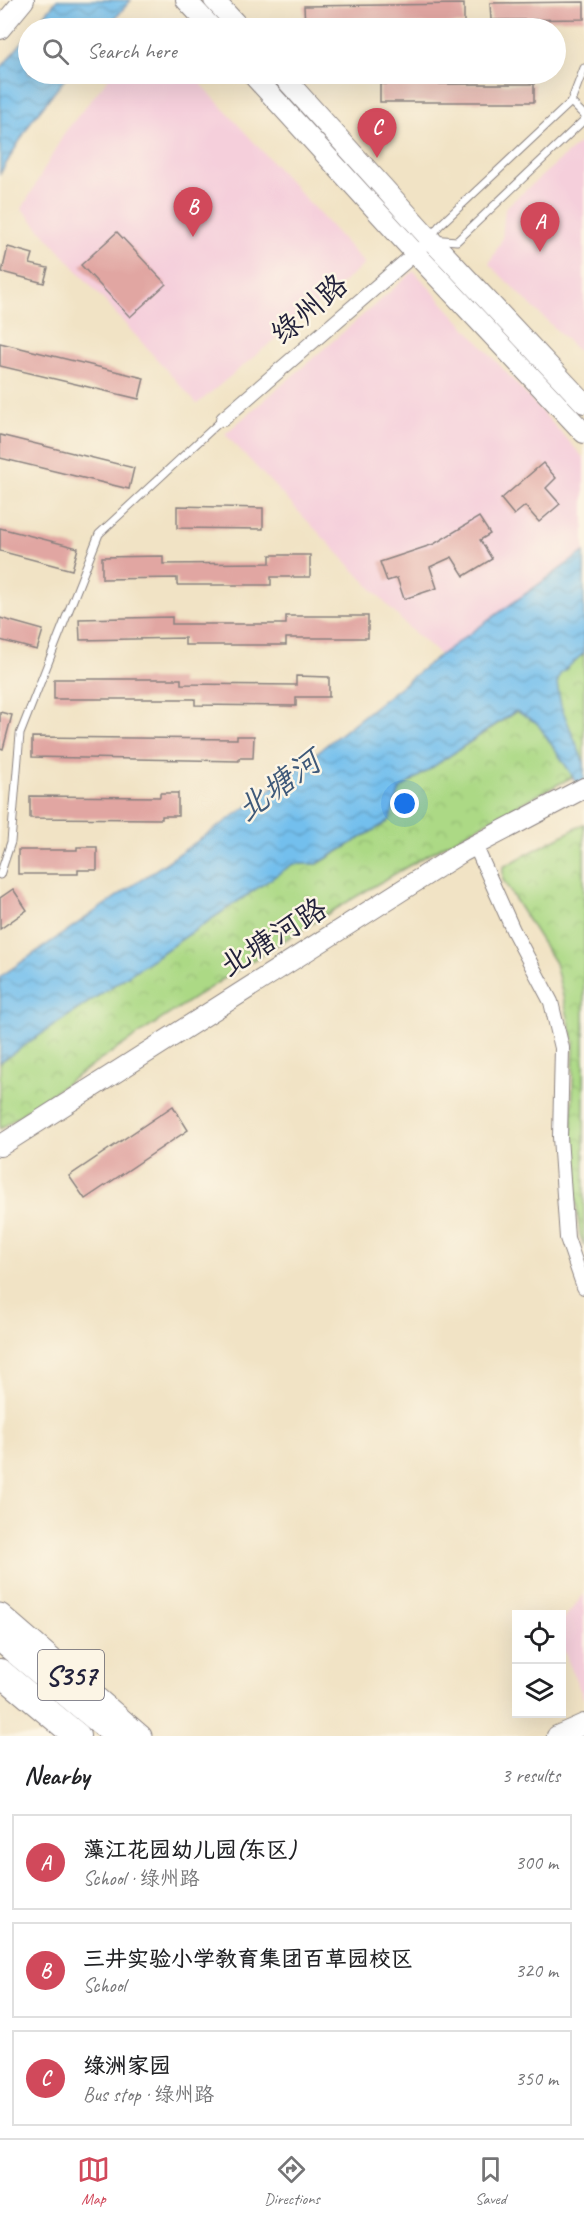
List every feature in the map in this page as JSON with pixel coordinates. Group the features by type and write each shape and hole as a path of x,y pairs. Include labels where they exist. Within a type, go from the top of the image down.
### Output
{"highway":[{"path":"0,1638 118,1736"},
{"path":"0,1672 77,1736"}],"main road":[{"path":"0,29 24,0"},
{"path":"186,0 203,18"},
{"path":"214,0 231,18"},
{"path":"261,84 415,253 584,433"},
{"path":"289,84 430,240 584,403"},
{"name":"北塘河路","path":"552,813 584,788"},
{"name":"北塘河路","path":"0,1157 478,851 552,813 584,803"},
{"name":"北塘河路","path":"0,1146 452,859 478,851"},
{"name":"S357","path":"0,1614 141,1736"},
{"name":"S357","path":"0,1686 61,1736"},
{"path":"557,1736 584,1724"}],"street":[{"name":"绿州路","path":"223,419 430,240"},
{"path":"478,851 513,930 551,1002 561,1048 560,1137 567,1238 584,1287"}],"lane":[{"path":"430,240 439,226 571,102 584,68"},
{"path":"571,102 584,115"},
{"path":"430,240 457,241 584,120"},
{"path":"0,875 10,842 20,734 99,534 223,419"}],"shaded area":[{"path":"104,84 201,84 365,264 197,404 22,209 65,132"},
{"path":"584,139 584,357 489,264 502,239 505,208"},
{"path":"414,271 584,458 584,552 440,655 408,627 225,434"},
{"path":"584,1594 584,1700 566,1656 566,1616"}],"green space":[{"path":"584,653 584,771 472,830 281,942 168,1015 0,1129 0,1062 293,864 318,864 389,821 400,789 517,711"},
{"path":"584,824 584,1246 580,1235 571,1157 574,1042 555,963 503,880 503,867"}],"water":[{"path":"57,0 131,0 116,18 42,18"},
{"path":"18,47 18,84 61,84 32,120 0,174 0,69"},
{"name":"北塘河","path":"584,552 584,653 560,674 557,684 561,706 584,763 584,798 570,772 537,723 516,711 400,789 389,821 317,864 293,864 0,1062 0,977 257,800 440,655"}],"building":[{"path":"584,2 584,19 491,18 490,3"},
{"path":"464,4 464,18 305,18 304,6"},
{"path":"380,84 534,84 534,102 380,102"},
{"path":"117,232 166,284 130,317 81,265"},
{"path":"8,247 33,254 30,264 48,268 44,283 2,272"},
{"path":"0,343 144,378 139,399 0,366"},
{"path":"0,435 134,468 129,489 0,458"},
{"path":"543,463 556,478 546,488 560,504 539,522 525,506 514,515 501,499"},
{"path":"177,506 263,508 263,529 177,528"},
{"path":"479,517 490,534 480,540 492,559 464,576 452,557 430,567 437,588 404,599 397,578 387,581 380,562 434,544"},
{"path":"0,528 78,548 72,570 0,551"},
{"path":"270,555 310,555 310,577 271,577 271,585 177,585 177,578 102,579 102,557 163,556 163,564 270,563"},
{"path":"286,616 368,616 368,638 286,638 286,645 185,645 185,638 80,640 79,619 172,617 172,624 286,624"},
{"path":"0,618 43,630 37,650 0,640"},
{"path":"296,676 329,677 329,697 296,697 296,706 195,705 195,699 54,699 54,679 181,679 181,684 296,685"},
{"path":"0,712 12,715 3,749 0,748"},
{"path":"237,736 254,736 253,758 239,758 239,761 32,757 32,737 237,739"},
{"path":"160,793 178,793 178,816 162,816 162,819 30,818 30,796 160,797"},
{"path":"77,847 97,847 97,870 78,870 78,874 18,874 18,850 77,850"},
{"path":"13,889 27,910 0,929 0,898"},
{"path":"173,1106 188,1130 85,1199 69,1176"}],"place":[{"name":"绿洲家园","path":"377,158"},
{"name":"三井实验小学教育集团百草园校区","path":"193,237"},
{"name":"藻江花园幼儿园(东区)","path":"540,252"}]}
